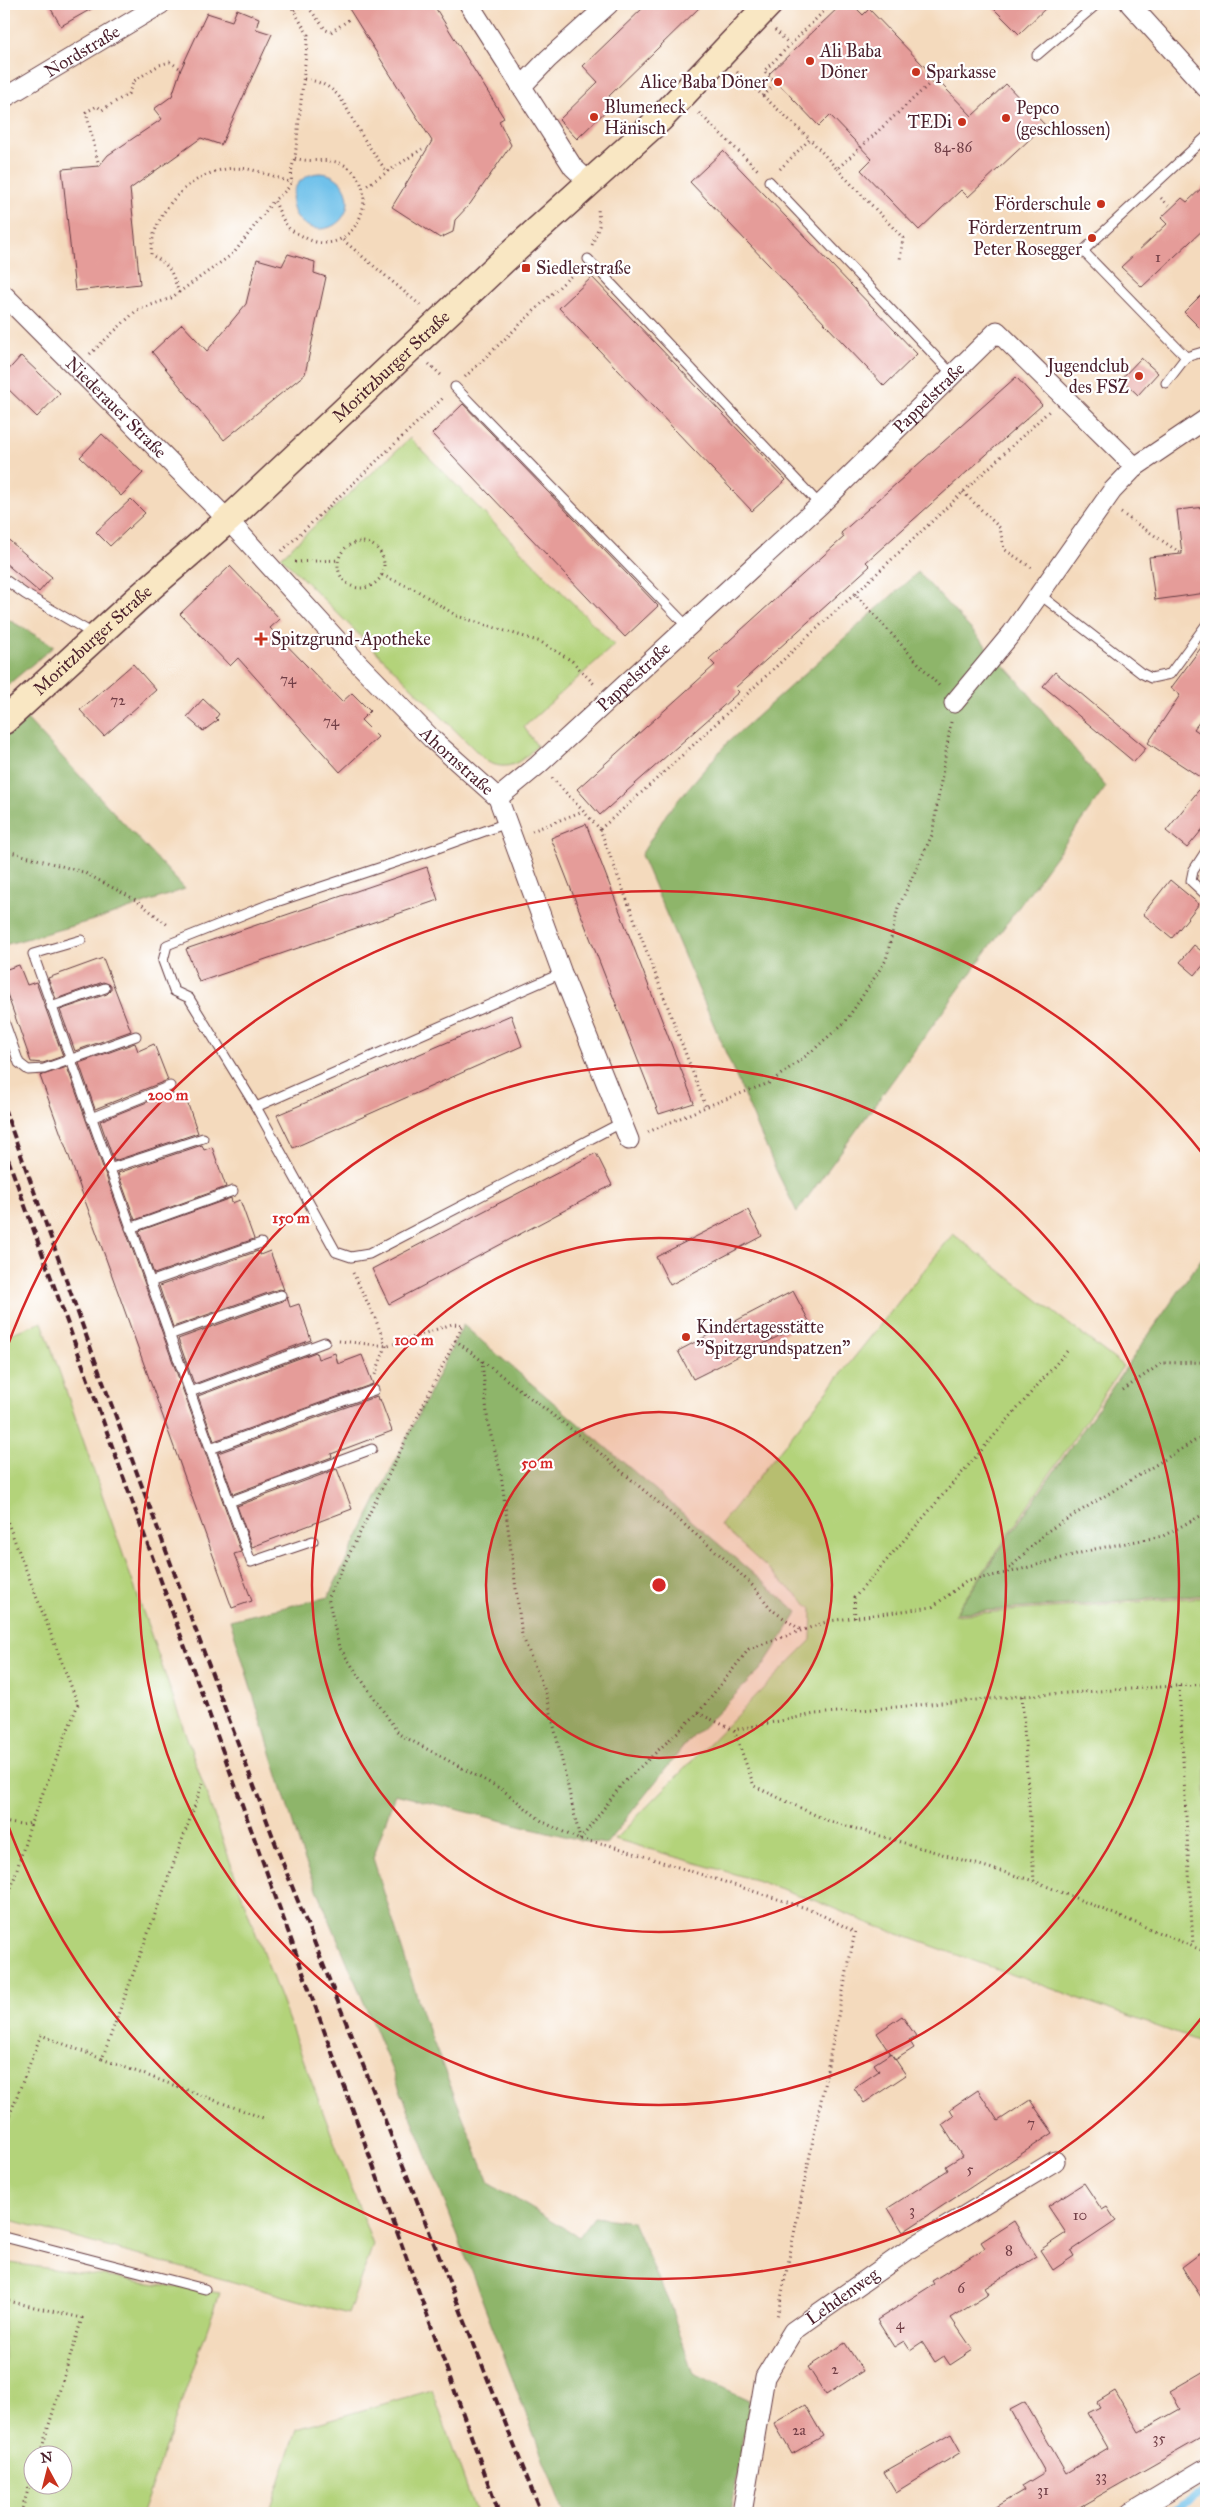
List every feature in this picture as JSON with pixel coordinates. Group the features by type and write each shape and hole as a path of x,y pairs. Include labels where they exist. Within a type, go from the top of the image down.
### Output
{"street":[{"name":"Nordstraße","path":"4,98 161,4"},
{"path":"469,4 573,167 593,191"},
{"path":"521,87 548,59 609,4"},
{"name":"Moritzburger Straße","path":"4,721 96,636 228,520 593,191 769,4"},
{"path":"1130,4 1206,88"},
{"name":"Niederauer Straße","path":"4,295 228,520"},
{"name":"Pappelstraße","path":"498,798 538,766 687,626 820,505 997,331 1135,467"},
{"path":"954,703 1012,633 1104,502 1135,467 1206,419"},
{"name":"Ahornstraße","path":"228,520 268,566 432,739 498,798 562,973 629,1140"},
{"name":"Lehdenweg","path":"742,2513 765,2377 793,2331 911,2248 1055,2161"},
{"path":"1131,2513 1206,2468"}],"lane":[{"path":"1037,55 1097,4"},
{"path":"1186,356 1083,251 1206,137"},
{"path":"769,181 953,375"},
{"path":"588,259 820,505"},
{"path":"1166,384 1186,356 1206,351"},
{"path":"455,387 687,626"},
{"path":"4,579 25,594 96,636"},
{"path":"1039,594 1141,673 1151,678 1170,674 1206,625"},
{"path":"510,830 421,854 270,904 167,944 163,961 174,991 189,998 256,1108 336,1252 351,1257 369,1254 621,1123"},
{"path":"1206,851 1193,871 1191,881 1206,895"},
{"path":"81,940 33,954 251,1562 313,1541"},
{"path":"256,1108 562,973"},
{"path":"51,1007 105,988"},
{"path":"4,1021 19,1063 28,1070 44,1069 70,1061 136,1036"},
{"path":"91,1118 170,1086"},
{"path":"109,1169 202,1138"},
{"path":"130,1228 233,1191"},
{"path":"150,1282 261,1243"},
{"path":"169,1336 281,1295"},
{"path":"190,1392 325,1342"},
{"path":"210,1449 374,1390"},
{"path":"229,1502 372,1450"},
{"path":"4,2237 205,2289"}],"path":[{"path":"76,369 137,310 171,298 234,253 274,200 287,191 292,183 291,167 295,158 308,35 290,4"},
{"path":"763,96 776,83 764,71 831,4"},
{"path":"294,10 300,6 308,7 326,30 332,32 350,19"},
{"path":"782,37 789,44"},
{"path":"719,55 810,139 904,238 900,260"},
{"path":"99,166 86,112 97,106 102,110 128,94 134,81 159,65 170,62 181,68"},
{"path":"837,169 938,76"},
{"path":"304,79 329,86 342,98 358,128 387,172"},
{"path":"696,110 760,171"},
{"path":"769,181 810,139"},
{"path":"363,188 422,149"},
{"path":"274,200 288,228 308,240 327,244 342,240 355,228 362,214 363,188 358,177 347,167 334,161 318,159 305,162 295,158"},
{"path":"179,293 165,261 151,255 151,240 161,215 175,198 207,174 226,169 248,169 292,183"},
{"path":"268,566 588,259 599,226 593,191"},
{"path":"342,240 423,308"},
{"path":"600,829 725,716 781,660 855,594 1063,397"},
{"path":"963,492 1000,528 1004,549 1050,579"},
{"path":"1104,502 1182,554"},
{"path":"358,542 366,543 375,547 383,558 382,575 368,587 360,588 350,585 341,576 339,560 343,551 350,546 358,542"},
{"path":"268,566 318,560 339,560"},
{"path":"382,575 416,590 457,616 541,642 572,661 608,700"},
{"path":"629,1140 706,1107 769,1083 810,1052 846,1021 886,960 898,908 932,834 954,703 855,594"},
{"path":"538,766 600,829 706,1107"},
{"path":"510,830 583,811"},
{"path":"4,850 83,872 136,900 183,938"},
{"path":"344,1254 375,1318 386,1346 375,1377 374,1390"},
{"path":"325,1342 338,1340 386,1346 452,1324 463,1325 328,1597 339,1647 399,1734 503,1790 543,1822 580,1840 606,1844 690,1872 754,1890 812,1910 855,1932 776,2321"},
{"path":"455,1340 580,1436 726,1560 754,1587 772,1610 802,1630"},
{"path":"855,1618 854,1598 1068,1350"},
{"path":"482,1361 488,1424 501,1474 522,1635 547,1696 580,1840"},
{"path":"1123,1390 1162,1363 1206,1362"},
{"path":"1005,1574 1046,1532 1206,1434"},
{"path":"4,1513 78,1704 32,1823 4,1912"},
{"path":"580,1840 622,1784 698,1713 749,1648 828,1621 932,1607 967,1581 1005,1574 1095,1549 1162,1536 1206,1513"},
{"path":"698,1713 734,1730 816,1714 1022,1696 1206,1684"},
{"path":"1179,1686 1192,1945"},
{"path":"1022,1696 1034,1882"},
{"path":"734,1730 754,1786 826,1820 1034,1882 1206,1952"},
{"path":"102,2059 203,1783"},
{"path":"4,1822 21,1825 32,1823"},
{"path":"4,2129 40,2035 266,2118"},
{"path":"4,2300 82,2318 43,2444"},
{"path":"21,2513 27,2494"}],"green space":[{"path":"410,438 614,645 524,727 537,746 520,761 508,766 501,766 486,761 281,557"},
{"path":"918,572 1015,677 1106,787 797,1212 776,1170 641,855 667,813 727,743"},
{"path":"4,617 54,646 4,688"},
{"path":"26,718 185,889 108,916 4,945 4,737"},
{"path":"953,1234 1123,1366 954,1615 1206,1597 1206,2044 871,1924 816,1901 755,1880 615,1839 811,1640 812,1609 720,1525"},
{"path":"1206,1252 1206,1595 956,1613"},
{"path":"42,1322 246,1907 373,2245 348,2314 4,2218 4,1336"},
{"path":"463,1325 798,1612 761,1669 684,1746 606,1844 580,1840 395,1794 373,1858 423,2016 489,2183 579,2237 594,2217 633,2222 670,2305 693,2374 750,2400 731,2513 564,2513 420,2138 302,1853 230,1620 328,1597"},
{"path":"4,2262 220,2293 142,2513 4,2513"},
{"path":"432,2390 476,2513 269,2513 297,2429"}],"water":[{"path":"320,173 331,175 340,181 346,190 348,201 346,212 340,221 331,227 320,229 309,227 300,221 294,212 292,201 294,190 300,181 309,175"}],"building":[{"path":"48,4 100,4 61,26"},
{"path":"346,4 433,4 504,118 499,121 511,145 470,204 455,220 453,232 440,238 392,207 432,141"},
{"path":"647,4 703,4 609,96 615,102 577,139 559,120 598,82 583,66"},
{"path":"842,4 852,4 863,15 869,9 972,116 1006,84 1045,125 968,197 961,190 919,230 861,170 872,159 830,115 819,126 769,74"},
{"path":"989,4 1050,4 1019,34"},
{"path":"237,9 259,18 256,29 272,34 221,145 201,138 130,189 140,284 75,291 62,169 99,166 108,155 162,119 154,109 172,96 181,69 207,13 232,21"},
{"path":"723,151 917,354 884,386 690,182"},
{"path":"1206,184 1206,227 1142,287 1121,267 1167,224 1161,218 1182,198 1187,202"},
{"path":"288,254 315,262 314,273 326,277 305,374 224,440 152,352 182,324 207,351 246,304 257,259 282,266"},
{"path":"592,277 786,480 752,511 559,308"},
{"path":"1206,290 1206,334 1184,312"},
{"path":"21,356 60,393 37,417 4,385 4,375"},
{"name":"Jugendclub des FSZ","path":"1141,358 1158,373 1138,395 1121,379"},
{"path":"1016,377 1042,405 866,562 870,566 735,688 739,692 600,815 577,789 715,665 709,659 844,537 841,533"},
{"path":"463,404 658,606 625,637 432,434"},
{"path":"102,434 143,473 121,496 80,457"},
{"path":"131,499 145,513 110,546 96,532"},
{"path":"1206,507 1206,593 1155,600 1149,557 1182,554 1177,510"},
{"path":"4,536 52,577 39,592 4,562"},
{"path":"230,566 280,619 270,628 342,702 352,693 370,711 361,720 378,737 340,772 238,658 230,666 180,614"},
{"path":"1206,641 1206,713 1194,729 1206,737 1206,781 1148,743 1180,695 1171,688"},
{"path":"133,664 156,690 104,736 80,710"},
{"path":"1055,672 1146,748 1134,762 1043,686"},
{"path":"203,699 219,714 216,718 218,720 203,731 187,717"},
{"path":"1206,781 1206,825 1187,848 1166,831"},
{"path":"586,824 694,1103 659,1114 551,838"},
{"path":"427,867 438,900 199,982 186,949"},
{"path":"1170,880 1199,904 1172,938 1143,914"},
{"path":"1194,945 1206,955 1206,962 1195,975 1180,962"},
{"path":"103,958 131,1031 75,1051 60,1010 107,994 111,990 111,985 103,982 56,999 48,978"},
{"path":"19,965 27,985 36,982 63,1056 43,1063 31,1062 4,985 4,970"},
{"path":"511,1015 522,1046 293,1148 277,1115"},
{"path":"135,1043 138,1051 154,1044 168,1080 95,1109 79,1063"},
{"path":"67,1067 241,1552 234,1554 252,1601 232,1608 40,1076"},
{"path":"172,1092 175,1099 185,1096 198,1133 114,1161 100,1121"},
{"path":"202,1145 204,1150 212,1147 226,1187 135,1220 118,1173"},
{"path":"596,1153 612,1185 389,1304 372,1269"},
{"path":"231,1198 232,1203 240,1200 254,1239 154,1274 139,1231"},
{"path":"748,1210 762,1236 670,1285 656,1257"},
{"path":"258,1251 260,1255 270,1251 284,1290 279,1289 173,1327 159,1286"},
{"path":"793,1291 809,1321 693,1379 678,1351"},
{"path":"287,1297 290,1307 299,1304 311,1340 194,1384 178,1339 283,1301"},
{"path":"316,1352 318,1359 335,1353 338,1364 362,1355 373,1384 214,1441 198,1396"},
{"path":"377,1396 378,1400 380,1399 392,1431 331,1454 332,1457 233,1494 218,1453"},
{"path":"337,1469 352,1509 252,1547 237,1506"},
{"path":"902,2016 916,2036 909,2040 914,2048 895,2060 877,2033"},
{"path":"891,2053 906,2075 864,2103 854,2088 879,2071 874,2064"},
{"path":"978,2090 998,2121 1030,2100 1053,2133 903,2232 888,2208 948,2170 946,2166 962,2156 942,2125 954,2116 950,2109"},
{"path":"1084,2183 1102,2210 1107,2207 1116,2221 1071,2251 1074,2256 1053,2270 1040,2250 1066,2233 1048,2206"},
{"path":"1014,2221 1036,2257 985,2288 989,2294 951,2318 973,2350 950,2365 944,2356 935,2362 922,2342 910,2350 904,2341 894,2347 877,2320 934,2284 932,2281 985,2248 981,2242"},
{"path":"1206,2249 1206,2305 1182,2267"},
{"path":"845,2343 863,2371 826,2395 808,2367"},
{"path":"1206,2370 1206,2435 1069,2513 985,2513 1024,2490 1022,2486 1045,2472 1010,2410 1025,2402 1066,2473 1108,2448 1088,2413 1100,2407 1097,2402 1115,2391 1139,2432 1180,2409 1170,2391"},
{"path":"805,2405 823,2436 792,2454 774,2423"},
{"path":"951,2434 961,2452 896,2492 884,2472"}],"waterway":[{"path":"1168,2513 1206,2490"}],"railway":[{"path":"4,1108 100,1374 282,1861 541,2513"},
{"path":"4,1148 499,2513"}],"place":[{"name":"Ali Baba Döner","path":"810,61"},
{"name":"Sparkasse","path":"916,72"},
{"name":"Alice Baba Döner","path":"778,82"},
{"name":"Blumeneck Hänisch","path":"594,117"},
{"name":"Pepco (geschlossen)","path":"1006,118"},
{"name":"TEDi","path":"962,122"},
{"name":"Förderschule","path":"1101,204"},
{"name":"Förderzentrum Peter Rosegger","path":"1092,238"},
{"name":"Siedlerstraße","path":"526,268"},
{"name":"Jugendclub des FSZ","path":"1139,376"},
{"name":"Spitzgrund-Apotheke","path":"261,639"},
{"name":"Kindertagesstätte \"Spitzgrundspatzen\"","path":"686,1337"}]}
